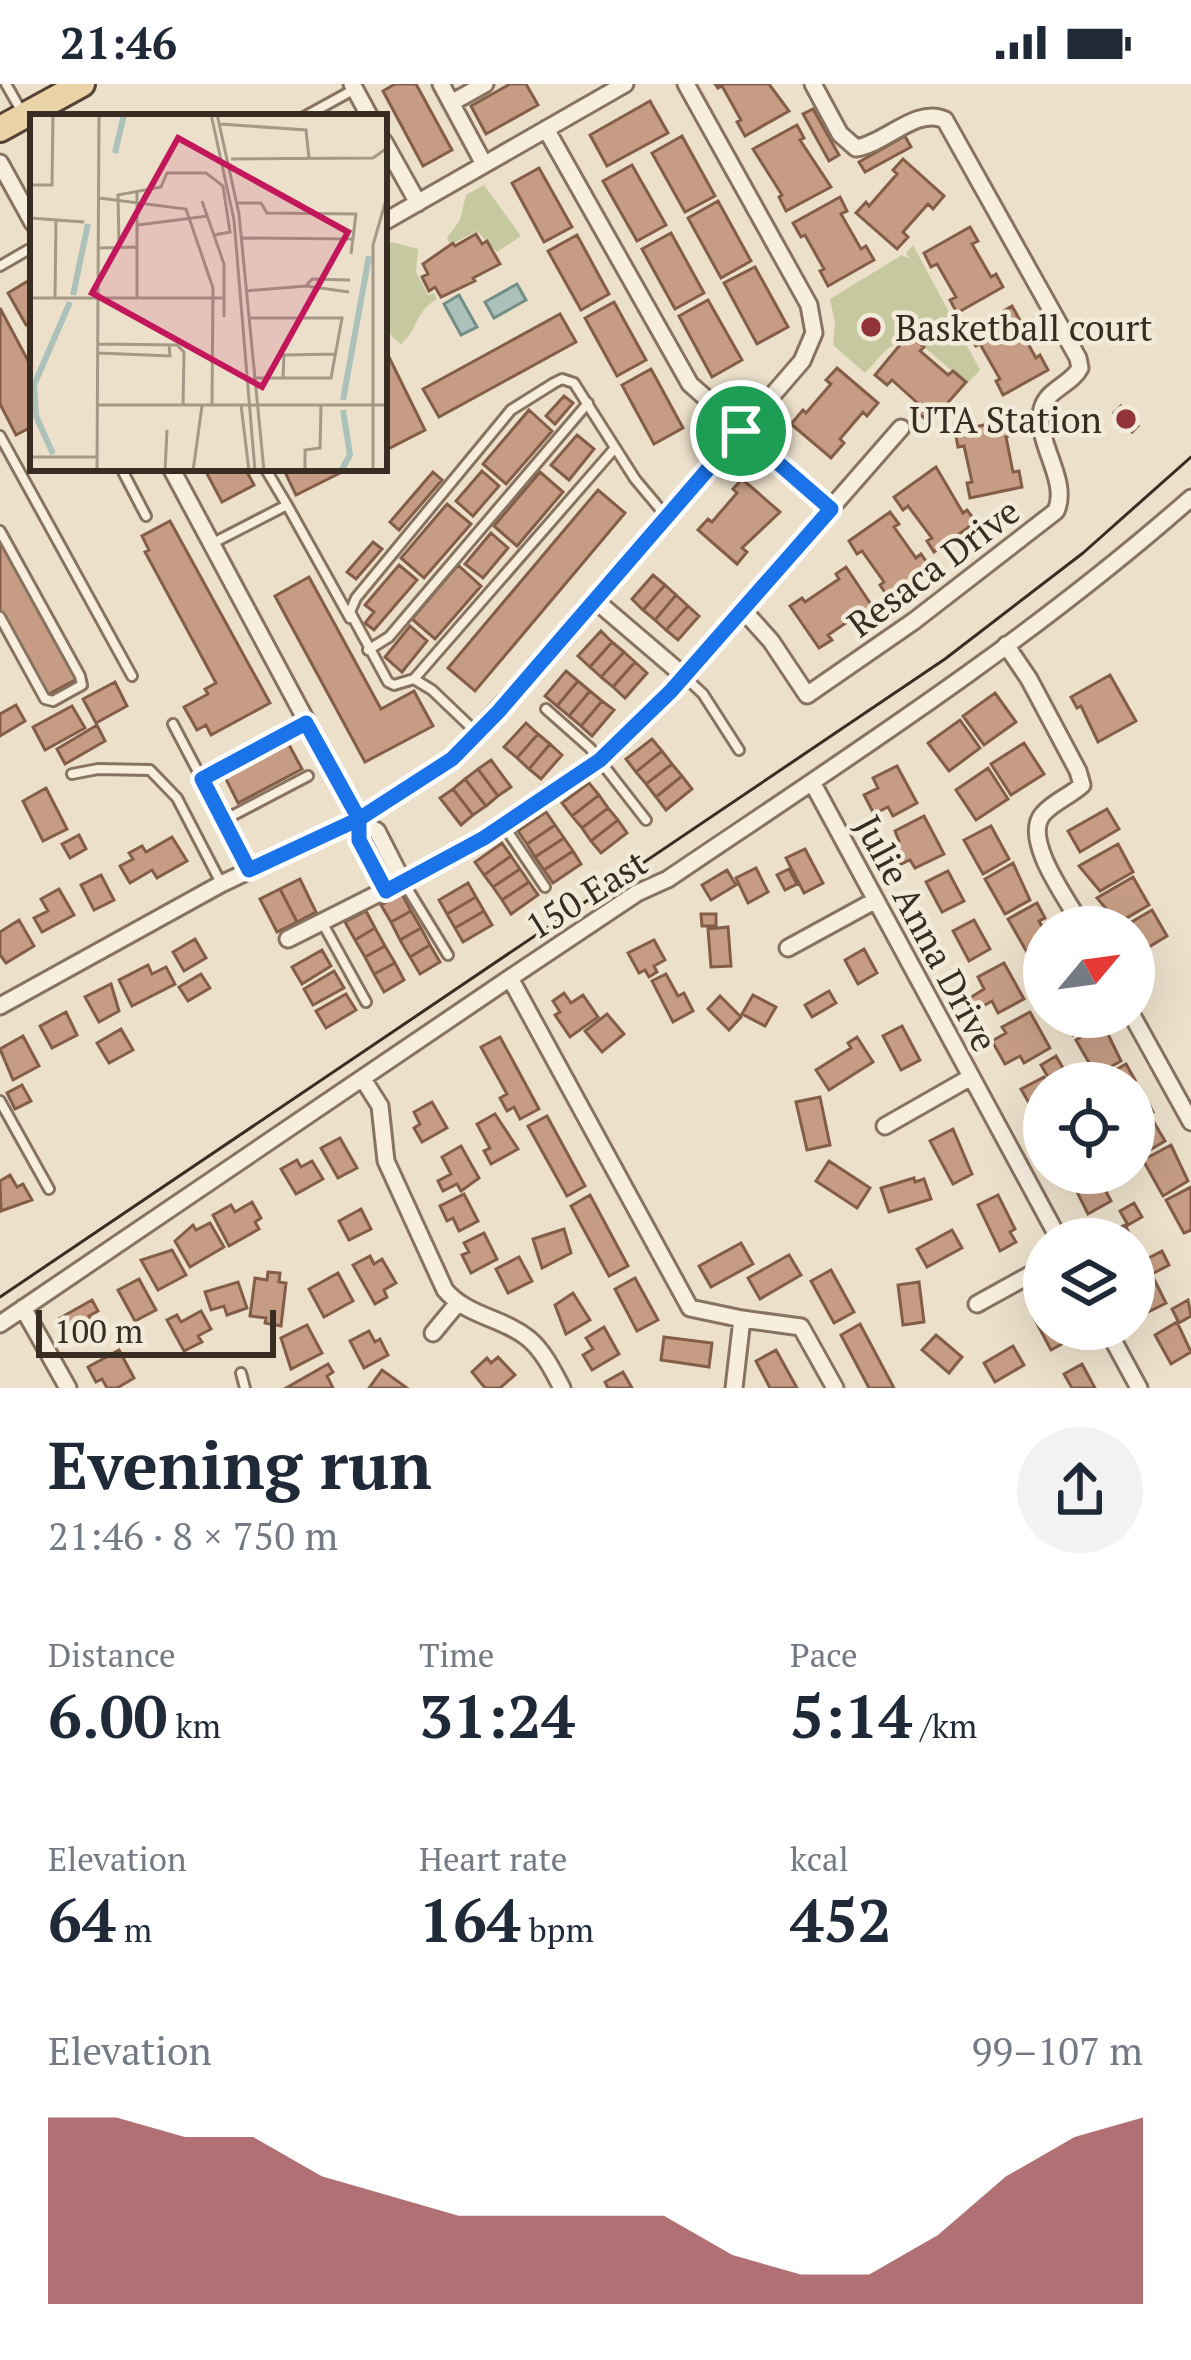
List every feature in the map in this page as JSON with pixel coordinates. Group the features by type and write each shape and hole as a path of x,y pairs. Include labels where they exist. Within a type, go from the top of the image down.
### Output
{"main road":[{"path":"0,129 73,86"}],"street":[{"path":"441,84 484,164"},
{"path":"451,103 484,84"},
{"path":"387,220 625,84"},
{"path":"0,1006 221,884 360,821 424,780 478,734 802,362 814,333 813,319 686,84"},
{"name":"Resaca Drive","path":"742,610 771,641 806,695 914,621 1056,511 1059,497 1042,410 1049,396 1075,378 1080,368 945,120 928,116 856,148 840,134 813,84"},
{"path":"356,86 369,114"},
{"path":"546,129 680,370 708,403 831,509"},
{"path":"387,147 418,203"},
{"path":"0,163 30,218"},
{"path":"287,939 504,826 600,760 684,676 901,428"},
{"path":"173,471 360,821 376,830 403,882"},
{"name":"150 East","path":"0,1324 510,978 812,782 1006,645 1191,498"},
{"path":"596,600 684,676"},
{"path":"1006,645 1073,758 1082,785 1042,815 1035,833 1071,906"},
{"name":"Julie Anna Drive","path":"812,782 1048,1218"},
{"path":"360,821 359,840 386,891"},
{"path":"788,948 875,900"},
{"path":"510,978 690,1308 801,1327 835,1388"},
{"path":"1145,1038 1191,1122"},
{"path":"885,1126 971,1077"},
{"path":"363,1079 380,1106 386,1161 435,1274 457,1304 526,1337 539,1349 562,1388"},
{"path":"977,1304 1023,1279"},
{"path":"433,1333 457,1304"},
{"path":"23,1308 68,1388"},
{"path":"734,1388 742,1318"},
{"path":"1118,1350 1139,1388"}],"lane":[{"path":"6,84 24,116"},
{"path":"309,114 356,86"},
{"path":"0,266 30,249"},
{"path":"351,620 356,598 511,410 562,379 574,383 635,479 667,517"},
{"path":"368,650 388,637 588,403"},
{"path":"0,436 132,676"},
{"path":"267,471 368,650 394,685 414,679 615,448"},
{"path":"124,471 146,516"},
{"path":"212,544 287,505"},
{"path":"0,531 82,685 53,701 45,699 0,617"},
{"path":"684,676 703,694 739,750"},
{"path":"414,679 478,734"},
{"path":"546,710 600,760 646,820"},
{"path":"202,779 306,723"},
{"path":"173,724 249,870"},
{"path":"72,774 98,769 150,770 177,798 221,884"},
{"path":"224,820 308,776"},
{"path":"504,826 545,886"},
{"path":"403,882 448,955"},
{"path":"322,922 366,1002"},
{"path":"0,1101 49,1189"},
{"path":"242,1373 244,1388"}],"green space":[{"path":"484,185 521,236 497,252 477,231 450,245 447,238 460,220 466,195"},
{"path":"392,242 418,249 416,272 428,295 434,293 437,299 401,344 387,326 387,245"},
{"path":"913,245 980,370 951,401 965,382 910,335 887,349 865,373 833,345 830,299 902,255 910,259 906,253"}],"water":[{"path":"517,284 526,300 494,318 485,302"},
{"path":"459,295 477,327 461,335 444,304"}],"building":[{"path":"395,84 416,84 452,150 423,166 383,91"},
{"path":"510,84 526,84 538,105 486,134 471,106"},
{"path":"715,84 769,84 789,111 745,136 722,86"},
{"path":"650,101 668,133 607,166 590,135"},
{"path":"813,109 839,155 829,161 803,114"},
{"path":"797,125 804,138 800,140 831,187 786,211 782,195 753,149"},
{"path":"682,136 715,196 685,212 652,153"},
{"path":"905,136 911,147 865,172 859,162"},
{"path":"903,159 944,196 933,209 928,204 903,232 908,237 897,249 856,213 866,202 869,206 897,174 893,170"},
{"path":"632,165 666,225 637,241 603,181"},
{"path":"539,168 572,227 544,242 512,183"},
{"path":"840,197 847,211 841,214 861,249 866,246 874,260 828,286 820,271 824,269 793,223"},
{"path":"718,201 751,261 721,278 688,218"},
{"path":"970,227 978,241 972,244 991,277 996,274 1003,287 957,313 950,300 956,297 937,264 931,267 924,253"},
{"path":"671,233 704,293 675,309 642,249"},
{"path":"476,234 482,244 487,241 500,264 441,297 435,287 429,291 422,277 428,274 423,264"},
{"path":"577,235 609,294 581,310 548,251"},
{"path":"755,267 788,327 757,344 724,283"},
{"path":"30,280 30,323 26,325 8,293"},
{"path":"708,300 742,360 712,377 679,316"},
{"path":"614,302 646,360 617,376 585,318"},
{"path":"1012,306 1036,358 1040,355 1048,370 1003,395 996,381 1000,379 980,344 976,346 967,332"},
{"path":"0,308 30,364 30,428 16,435 0,404"},
{"path":"560,314 576,342 439,417 423,389"},
{"path":"909,334 924,347 920,351 948,375 953,371 966,382 930,423 917,412 922,407 892,380 887,385 875,375"},
{"path":"387,353 425,430 387,449"},
{"path":"837,368 878,403 867,416 863,412 831,458 791,424 831,384 826,380"},
{"path":"651,369 683,428 654,444 622,385"},
{"path":"564,396 573,403 555,424 546,416"},
{"name":"UTA Station","path":"1121,406 1138,426 1132,432 1114,413"},
{"path":"529,410 552,431 506,484 483,464"},
{"path":"1008,420 1011,435 1006,437 1013,472 1019,471 1022,487 970,498 967,483 972,482 964,446 958,447 955,431"},
{"path":"577,435 594,449 569,480 551,465"},
{"path":"936,467 963,513 967,510 976,522 934,552 927,541 932,538 908,506 903,510 894,497"},
{"path":"206,471 247,471 254,485 222,502"},
{"path":"284,471 344,471 296,495"},
{"path":"482,471 499,486 473,516 456,501"},
{"path":"433,472 442,480 399,530 390,522"},
{"path":"540,472 563,492 517,546 494,526"},
{"path":"742,479 780,512 742,548 747,552 737,564 698,530 708,519 712,522 737,493 733,489"},
{"path":"598,490 625,513 475,691 448,668"},
{"path":"447,504 471,524 424,578 401,558"},
{"path":"890,512 899,524 894,527 916,558 921,554 930,567 888,597 880,585 884,582 849,541"},
{"path":"170,521 270,703 211,735 206,725 197,730 184,707 208,694 205,689 216,683 145,552 149,550 142,536"},
{"path":"491,533 508,548 483,578 465,564"},
{"path":"0,540 77,679 47,695 0,610"},
{"path":"373,542 382,549 356,579 347,572"},
{"path":"399,565 417,580 374,630 365,623 374,612 365,605"},
{"path":"458,565 481,586 435,639 412,619"},
{"path":"846,567 874,609 828,635 832,640 819,648 790,606 802,598 805,602 839,579 836,574"},
{"path":"653,575 665,585 643,610 632,599"},
{"path":"309,577 381,709 414,691 433,726 365,762 275,596"},
{"path":"665,585 676,595 655,620 643,610"},
{"path":"676,595 688,606 666,630 655,620"},
{"path":"688,606 699,616 678,640 666,630"},
{"path":"410,626 427,641 402,672 385,657"},
{"path":"601,631 612,642 590,667 578,656"},
{"path":"612,642 624,652 601,677 590,667"},
{"path":"624,652 635,662 613,687 601,677"},
{"path":"635,662 647,673 625,698 613,687"},
{"path":"566,671 578,681 557,706 545,696"},
{"path":"1110,675 1136,721 1098,742 1081,706 1077,708 1071,697"},
{"path":"578,681 590,691 569,716 557,706"},
{"path":"115,682 127,706 96,723 83,699"},
{"path":"590,691 602,701 581,726 569,716"},
{"path":"995,693 1016,722 984,745 963,716"},
{"path":"602,701 614,710 592,736 581,726"},
{"path":"16,705 25,721 0,736 0,714"},
{"path":"72,706 85,728 45,750 33,727"},
{"path":"960,720 980,748 949,771 928,743"},
{"path":"526,723 538,734 517,758 504,747"},
{"path":"97,725 105,741 65,764 57,749"},
{"path":"538,734 550,744 529,769 517,758"},
{"path":"652,739 662,751 636,772 626,759"},
{"path":"287,741 302,769 238,803 224,775"},
{"path":"1024,743 1044,774 1011,795 991,764"},
{"path":"550,744 562,755 541,779 529,769"},
{"path":"662,751 672,764 646,784 636,772"},
{"path":"491,760 511,787 498,796 478,769"},
{"path":"672,764 682,776 656,797 646,784"},
{"path":"897,766 917,803 893,816 888,807 874,814 864,795 878,788 873,778"},
{"path":"988,768 1008,799 976,820 956,790"},
{"path":"478,769 498,796 486,806 465,779"},
{"path":"682,776 692,789 666,810 656,797"},
{"path":"465,779 486,806 473,815 453,789"},
{"path":"589,783 599,795 572,816 562,803"},
{"path":"46,788 67,829 43,841 23,801"},
{"path":"453,789 473,815 461,825 440,798"},
{"path":"599,795 608,808 582,828 572,816"},
{"path":"608,808 618,820 591,841 582,828"},
{"path":"1107,809 1119,829 1080,852 1068,831"},
{"path":"546,812 555,825 527,844 518,831"},
{"path":"924,816 944,854 915,868 910,860 901,864 891,845 899,841 895,831"},
{"path":"618,820 627,833 601,853 591,841"},
{"path":"555,825 564,838 535,857 527,844"},
{"path":"991,826 1009,859 983,874 964,840"},
{"path":"79,835 86,849 70,858 62,844"},
{"path":"172,837 187,861 157,878 152,870 130,883 120,866 133,859 129,853 142,846 146,852"},
{"path":"564,838 573,851 544,870 535,857"},
{"path":"502,843 511,856 484,875 475,862"},
{"path":"1118,844 1133,872 1100,891 1079,866"},
{"path":"805,849 823,883 804,893 786,858"},
{"path":"573,851 581,864 553,883 544,870"},
{"path":"511,856 520,869 493,887 484,875"},
{"path":"1013,863 1030,900 1005,914 985,879"},
{"path":"756,868 768,892 748,903 736,878"},
{"path":"520,869 529,882 502,900 493,887"},
{"path":"789,869 797,884 785,890 777,875"},
{"path":"727,870 736,885 711,900 702,885"},
{"path":"948,871 964,901 942,912 926,882"},
{"path":"101,875 114,900 94,910 81,885"},
{"path":"1133,877 1149,905 1104,906 1097,898"},
{"path":"300,879 316,912 297,922 280,889"},
{"path":"529,882 538,895 511,914 502,900"},
{"path":"468,883 476,897 447,914 439,900"},
{"path":"59,889 74,915 42,932 34,918 48,911 41,899"},
{"path":"280,889 297,922 277,932 260,899"},
{"path":"402,894 411,911 391,922 381,905"},
{"path":"476,897 484,911 455,928 447,914"},
{"path":"366,911 375,928 355,940 345,922"},
{"path":"411,911 421,928 400,940 391,922"},
{"path":"484,911 492,925 463,942 455,928"},
{"path":"1023,911 1023,945 1008,919"},
{"path":"701,914 716,914 716,926 702,926"},
{"path":"1155,915 1167,936 1155,943"},
{"path":"19,920 34,946 6,963 0,955 0,932"},
{"path":"974,920 990,949 969,961 953,931"},
{"path":"728,927 731,966 711,967 708,929"},
{"path":"375,928 385,946 365,957 355,940"},
{"path":"421,928 430,945 410,957 400,940"},
{"path":"195,939 206,958 184,971 173,952"},
{"path":"654,940 665,960 654,966 657,972 649,977 645,970 639,973 628,953"},
{"path":"430,945 440,962 420,974 410,957"},
{"path":"385,946 395,963 374,974 365,957"},
{"path":"864,949 877,973 858,984 845,960"},
{"path":"322,950 331,966 302,984 292,967"},
{"path":"395,963 404,980 384,992 374,974"},
{"path":"1004,963 1023,1000 998,1013 992,1001 976,1010 970,998 984,989 978,977"},
{"path":"148,965 152,974 166,967 175,984 132,1006 119,980"},
{"path":"334,971 344,988 313,1005 304,989"},
{"path":"201,974 210,988 188,1001 179,987"},
{"path":"666,974 693,1011 673,1022 652,981"},
{"path":"111,984 119,1011 99,1022 85,997"},
{"path":"829,991 836,1003 812,1017 805,1005"},
{"path":"564,993 571,1003 583,995 598,1017 570,1037 555,1015 560,1012 553,1001"},
{"path":"346,994 356,1010 326,1028 316,1011"},
{"path":"753,995 776,1007 765,1026 742,1014"},
{"path":"720,996 741,1017 729,1030 708,1009"},
{"path":"66,1012 77,1035 52,1048 40,1026"},
{"path":"607,1014 624,1034 602,1052 585,1031"},
{"path":"1023,1016 1023,1038 1044,1038 1050,1048 1026,1062 1020,1056 1005,1064 992,1041 1006,1033 1002,1027"},
{"path":"902,1026 920,1060 901,1070 883,1036"},
{"path":"121,1029 133,1050 109,1063 97,1043"},
{"path":"23,1036 39,1066 13,1080 0,1049"},
{"path":"500,1037 539,1109 520,1119 514,1107 507,1111 500,1098 507,1094 481,1047"},
{"path":"857,1037 873,1062 829,1090 816,1070 851,1048 848,1043"},
{"path":"1110,1038 1121,1061 1089,1062 1076,1040"},
{"path":"22,1085 31,1101 15,1109 7,1093"},
{"path":"820,1097 830,1145 807,1150 796,1102"},
{"path":"432,1102 447,1128 422,1142 414,1128 420,1124 414,1112"},
{"path":"495,1114 518,1149 491,1164 484,1151 490,1148 477,1124"},
{"path":"547,1116 585,1186 567,1196 528,1126"},
{"path":"1155,1124 1165,1141 1155,1147"},
{"path":"953,1129 972,1174 953,1184 930,1141"},
{"path":"340,1138 357,1168 338,1178 321,1148"},
{"path":"1171,1145 1188,1181 1163,1196 1155,1182 1155,1154"},
{"path":"461,1146 479,1178 461,1191 457,1184 443,1191 438,1181 451,1174 442,1157"},
{"path":"297,1160 301,1167 312,1161 323,1179 296,1194 281,1169"},
{"path":"829,1161 870,1188 857,1208 816,1181"},
{"path":"10,1175 17,1187 23,1184 32,1200 1,1211 0,1181"},
{"path":"914,1178 915,1182 924,1179 931,1199 889,1212 881,1188"},
{"path":"1191,1187 1191,1230 1184,1233 1166,1200"},
{"path":"464,1194 478,1221 459,1231 440,1206"},
{"path":"1078,1194 1107,1194 1111,1201 1088,1214"},
{"path":"590,1195 628,1266 609,1276 571,1206"},
{"path":"998,1195 1015,1229 1010,1232 1016,1242 1000,1251 978,1205"},
{"path":"252,1202 261,1218 255,1222 259,1229 229,1246 213,1215 231,1205 235,1212"},
{"path":"1134,1203 1142,1217 1124,1218 1120,1211"},
{"path":"361,1209 371,1229 349,1240 339,1221"},
{"path":"210,1223 224,1247 190,1267 175,1241 193,1225 196,1230"},
{"path":"564,1229 571,1253 542,1268 533,1239"},
{"path":"952,1230 962,1248 927,1267 917,1249"},
{"path":"484,1233 497,1259 471,1273 462,1255 469,1252 464,1243"},
{"path":"741,1243 753,1264 711,1287 699,1266"},
{"path":"172,1250 186,1275 158,1290 141,1260"},
{"path":"1162,1251 1169,1265 1155,1272 1155,1255"},
{"path":"789,1255 801,1275 760,1299 748,1278"},
{"path":"370,1256 374,1264 382,1259 396,1283 375,1304 353,1265"},
{"path":"519,1257 532,1281 508,1293 496,1269"},
{"path":"831,1270 854,1312 834,1323 811,1281"},
{"path":"268,1272 280,1273 279,1282 286,1283 281,1326 250,1316 255,1278 267,1280"},
{"path":"338,1273 353,1301 324,1317 309,1289"},
{"path":"635,1278 658,1320 637,1331 615,1289"},
{"path":"139,1279 156,1310 135,1321 118,1290"},
{"path":"1155,1281 1166,1303 1155,1308"},
{"path":"238,1282 247,1308 227,1315 224,1306 211,1310 205,1292"},
{"path":"919,1282 924,1322 903,1325 898,1285"},
{"path":"573,1293 590,1320 566,1334 555,1305"},
{"path":"92,1300 98,1311 89,1316 98,1332 81,1342 74,1328 67,1332 60,1318"},
{"path":"1188,1300 1191,1316 1179,1323 1172,1309"},
{"path":"201,1311 211,1329 198,1336 202,1342 184,1351 167,1320 177,1315 181,1322"},
{"path":"1177,1322 1191,1352 1171,1364 1155,1335"},
{"path":"860,1324 894,1388 869,1388 841,1335"},
{"path":"307,1325 322,1353 291,1369 281,1338"},
{"path":"604,1327 619,1354 592,1370 583,1355 593,1349 586,1338"},
{"path":"369,1331 375,1342 380,1339 388,1355 364,1368 350,1341"},
{"path":"936,1335 962,1357 949,1373 922,1350"},
{"path":"664,1337 712,1343 709,1367 661,1360"},
{"path":"1013,1346 1024,1365 995,1382 984,1363"},
{"path":"119,1350 134,1378 107,1388 102,1379 96,1382 88,1367"},
{"path":"776,1350 797,1388 770,1388 756,1361"},
{"path":"498,1357 515,1375 500,1388 485,1388 472,1372 487,1358 491,1363"},
{"path":"328,1364 333,1388 286,1388"},
{"path":"1082,1364 1095,1388 1072,1388 1064,1374"},
{"path":"382,1370 407,1388 369,1388"},
{"path":"623,1372 632,1388 608,1388 605,1382"}],"tram line":[{"path":"0,1297 945,659 1083,553 1191,457"}],"place":[{"name":"Basketball court","path":"871,327"},
{"name":"UTA Station","path":"1126,419"}],"route":[{"path":"741,431 452,759 359,819 249,870 202,779 306,723 359,819 361,823 359,840 386,891 504,826 616,746 671,691 831,509 741,431"}]}
